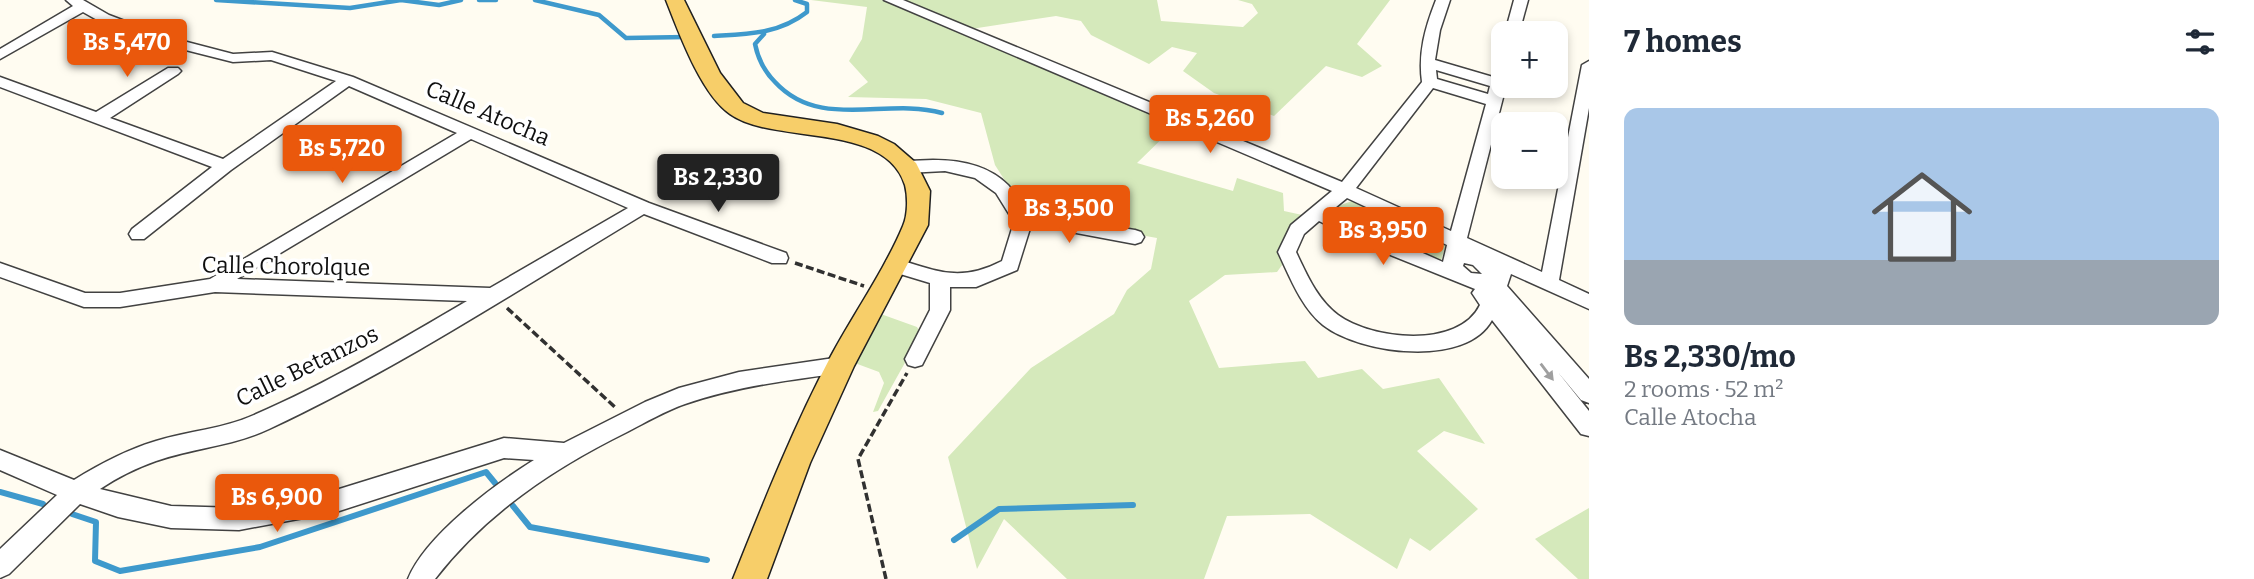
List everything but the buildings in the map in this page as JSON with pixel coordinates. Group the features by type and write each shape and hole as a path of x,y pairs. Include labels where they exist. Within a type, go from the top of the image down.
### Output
{"main road":[{"path":"675,0 706,64 736,108 753,117 777,123 848,132 869,138 889,149 907,167 918,184 920,204 916,225 841,365 795,463 750,579"}],"street":[{"path":"891,0 1345,190 1589,302"},
{"path":"1443,0 1436,17 1426,62 1430,82 1345,190 1297,230 1287,252 1308,297 1332,322 1374,339 1413,345 1459,337 1479,326 1483,282 1506,264"},
{"path":"1515,21 1521,0"},
{"path":"0,55 77,4"},
{"name":"Calle Atocha","path":"77,4 159,39 233,58 272,56 348,79 643,206 779,258"},
{"path":"1426,62 1491,73"},
{"path":"1549,283 1589,65"},
{"path":"100,117 173,71"},
{"path":"138,234 225,166 348,79"},
{"path":"0,82 100,117 225,166"},
{"path":"1430,82 1493,101"},
{"path":"1494,98 1452,262 1455,270 1483,282 1589,394"},
{"path":"215,285 471,132"},
{"path":"894,265 940,279 968,283 984,279 1010,265 1023,222 1002,189 970,169 943,163 907,167"},
{"name":"Calle Betanzos","path":"0,566 76,492 127,462 158,450 212,439 260,423 400,350 643,206"},
{"path":"1013,207 1071,226 1135,237"},
{"path":"1317,213 1449,274 1483,282"},
{"path":"1456,241 1589,427"},
{"name":"Calle Chorolque","path":"0,270 84,300 120,300 215,285 493,295"},
{"path":"915,359 940,310 940,279"},
{"path":"420,579 437,555 485,508 542,466 629,420 677,397 761,375 841,365"},
{"path":"0,460 76,492 118,506 171,517 239,519 335,500 504,448 566,453"}],"path":[{"path":"779,258 880,291"},
{"path":"493,295 629,420"},
{"path":"886,579 858,459 915,359"}],"green space":[{"path":"811,0 882,0 1176,125 1137,163 1233,191 1237,178 1283,193 1284,211 1316,218 1277,272 1225,275 1189,301 1219,368 1305,361 1318,378 1362,369 1383,389 1439,378 1485,444 1444,431 1417,451 1478,509 1430,551 1410,538 1397,569 1310,514 1227,516 1204,579 1067,579 1004,519 977,569 948,457 1031,368 1114,314 1127,290 1151,269 1157,238 1112,230 1016,198 995,165 981,113 926,99 848,97 868,82 849,61 862,39 867,7"},
{"path":"901,0 1157,0 1161,21 1243,27 1258,13 1252,4 1238,0 1390,0 1357,44 1382,66 1362,77 1326,66 1274,116 1214,93 1183,71 1197,53 1172,47 1149,64 1091,35 1081,21 1056,16 971,29"},
{"path":"1352,201 1446,244 1440,264 1351,225 1337,214 1338,206"},
{"path":"878,313 917,327 921,334 878,411 873,412 884,383 879,372 852,362"},
{"path":"1589,508 1589,579 1578,579 1535,539"}],"waterway":[{"path":"216,0 350,8 401,0 439,5 461,0"},
{"path":"479,0 496,0"},
{"path":"535,0 599,15 626,38 686,37"},
{"path":"714,36 763,31 785,25 807,12 807,4 795,0"},
{"path":"764,34 755,44 760,60 771,78 793,97 812,105 833,109 899,108 942,113"},
{"path":"72,514 96,522 95,561 120,571 260,547 486,472 495,483"},
{"path":"0,492 43,504"},
{"path":"954,540 999,509 1133,505"},
{"path":"513,506 530,527 707,560"}]}
